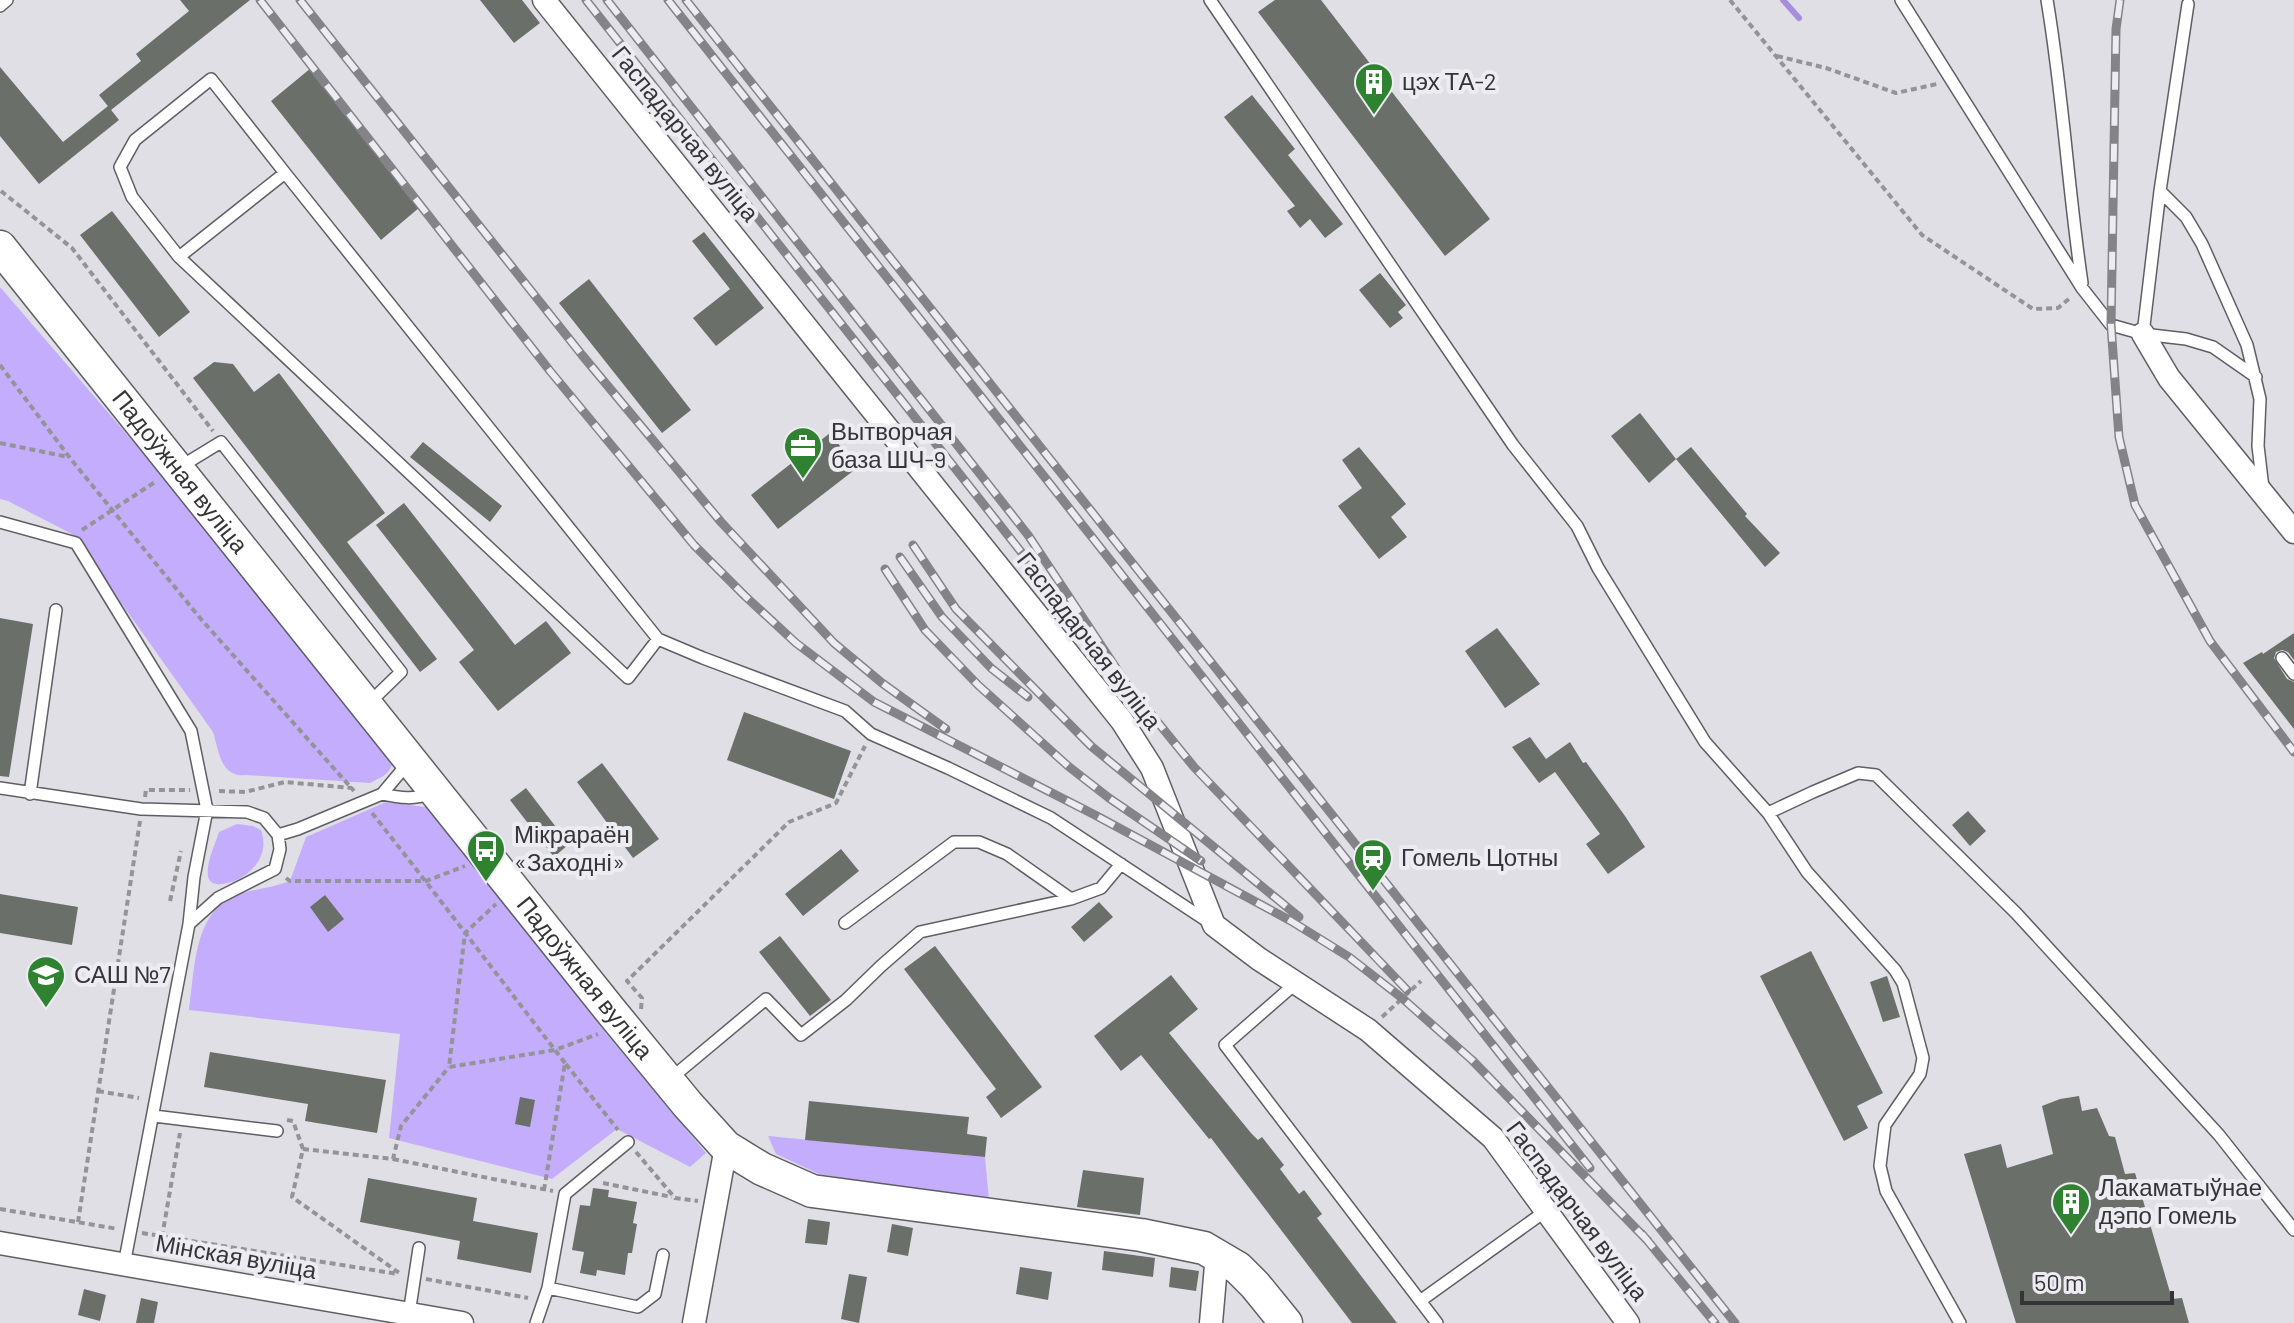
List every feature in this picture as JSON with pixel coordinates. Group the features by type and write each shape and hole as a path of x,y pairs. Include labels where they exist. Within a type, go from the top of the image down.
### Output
{"main road":[{"name":"Падоўжная вуліца","path":"0,247 668,1080 726,1147 762,1169 812,1191 1182,1242 1217,1254 1238,1268 1286,1323"}],"street":[{"name":"Гаспадарчая вуліца","path":"544,0 1122,721 1152,768 1214,925 1259,959 1368,1030 1493,1138 1628,1323"},
{"path":"2143,334 2169,378 2294,532"},
{"path":"694,1323 708,1202 726,1147"},
{"name":"Мінская вуліца","path":"0,1243 462,1323"},
{"path":"1211,1323 1217,1254"}],"lane":[{"path":"0,6 7,0"},
{"path":"1210,0 1513,445 1577,526 1598,568 1705,742 1768,813 1807,872 1895,970 1903,983 1923,1058 1920,1074 1885,1125 1880,1166 1886,1191 1960,1323"},
{"path":"1901,0 2082,288 2111,325 2213,347 2256,377"},
{"path":"2047,0 2082,288"},
{"path":"2143,334 2160,191 2188,4"},
{"path":"658,639 628,678 179,257 132,197 120,167 135,140 211,79 658,639 845,711 871,734 1051,818 1214,925"},
{"path":"179,257 285,173"},
{"path":"2160,191 2186,217 2202,244 2247,345 2260,399 2258,446 2263,494"},
{"path":"177,469 221,442 401,672 367,705"},
{"path":"0,522 76,543 191,731 207,810 154,1116 124,1265"},
{"path":"30,794 56,610"},
{"path":"2282,658 2294,674"},
{"path":"278,835 382,794 411,759"},
{"path":"1768,813 1858,773 1876,775 2016,913 2219,1135 2294,1230"},
{"path":"0,788 141,809 247,812 264,818 278,835 280,849 275,869 218,898 189,924"},
{"path":"382,794 403,799 423,797 437,791"},
{"path":"845,923 954,842 979,842 1007,854 1071,899"},
{"path":"668,1080 766,999 801,1035 846,1000 920,932 1071,899 1101,888 1121,864"},
{"path":"1296,983 1225,1045 1437,1323"},
{"path":"154,1116 277,1131"},
{"path":"536,1323 545,1302 565,1194 628,1142"},
{"path":"1420,1301 1547,1210"},
{"path":"409,1314 419,1248"},
{"path":"548,1288 638,1307 655,1294 663,1255"}],"path":[{"path":"1730,0 1922,235 2033,309 2058,308 2082,288"},
{"path":"1775,55 1826,68 1896,93 1951,81"},
{"path":"1,191 72,248 221,442"},
{"path":"0,365 70,458 200,618 352,788 565,1063 675,1198"},
{"path":"0,443 70,458"},
{"path":"67,540 177,469"},
{"path":"637,1016 642,998 627,981 789,822 836,803 871,734"},
{"path":"78,1222 146,790 245,792 285,782 352,788"},
{"path":"170,901 181,851"},
{"path":"275,869 290,881 426,881 470,865"},
{"path":"393,1159 401,1126 449,1067 465,933 500,901"},
{"path":"1368,1030 1421,981"},
{"path":"449,1067 555,1050 605,1032"},
{"path":"544,1190 565,1063"},
{"path":"98,1091 139,1098"},
{"path":"162,1237 182,1119"},
{"path":"293,1121 303,1149 292,1197 401,1275"},
{"path":"303,1149 393,1159 565,1194 596,1181 708,1202"},
{"path":"696,1215 708,1202"},
{"path":"0,1209 415,1277 545,1302"}],"shaded area":[{"path":"0,287 143,453 394,757 386,774 370,783 238,775 231,772 222,762 213,732 72,534 0,499"},
{"path":"386,802 433,808 605,1032 706,1153 690,1167 617,1129 552,1179 389,1138 400,1034 189,1010 199,944 211,915 222,903 236,895 290,881 306,837"},
{"path":"237,824 261,830 263,846 260,859 241,878 230,883 212,882 208,876 208,865 219,832"},
{"path":"768,1136 985,1157 989,1200 819,1174 776,1154"}],"building":[{"path":"180,0 250,0 111,110 99,95 141,61 136,54 189,11"},
{"path":"480,0 522,0 540,23 514,43"},
{"name":"цэх ТА-2","path":"1275,0 1321,0 1490,219 1445,256 1258,12"},
{"path":"0,67 63,142 108,106 119,120 39,184 0,136"},
{"path":"311,68 420,207 381,240 271,101"},
{"path":"1252,95 1295,149 1288,155 1343,224 1325,238 1310,219 1300,228 1287,211 1295,206 1224,117"},
{"path":"112,211 190,312 159,337 80,235"},
{"path":"704,232 764,308 716,346 693,318 730,289 692,241"},
{"path":"1380,273 1406,305 1398,312 1403,318 1390,328 1359,290"},
{"path":"589,279 691,410 662,433 559,303"},
{"path":"214,362 233,364 254,392 279,373 385,513 347,542 437,659 420,672 193,378"},
{"path":"1640,413 1676,459 1649,483 1611,436"},
{"path":"830,433 857,468 778,529 751,495"},
{"path":"423,442 502,506 490,522 410,457"},
{"path":"1359,447 1406,504 1391,517 1407,537 1379,559 1338,506 1362,488 1342,460"},
{"path":"1691,447 1747,514 1745,516 1780,553 1765,567 1676,459"},
{"path":"404,503 515,645 546,621 571,653 498,711 459,662 474,650 376,525"},
{"path":"0,618 33,624 9,777 0,776"},
{"path":"1497,628 1540,684 1505,708 1465,651"},
{"path":"2294,633 2294,660 2282,650 2276,652 2274,658 2287,679 2294,682 2294,729 2243,663"},
{"path":"744,712 851,751 834,799 727,760"},
{"path":"1530,737 1546,759 1570,742 1645,847 1608,874 1586,844 1600,834 1555,772 1539,783 1512,747"},
{"path":"602,763 659,839 633,858 577,782"},
{"path":"526,788 569,844 554,857 510,800"},
{"path":"1968,811 1986,831 1970,846 1952,825"},
{"path":"841,849 859,871 803,916 785,894"},
{"path":"0,894 78,907 72,945 0,933"},
{"path":"325,895 344,919 328,932 310,907"},
{"path":"1099,902 1113,917 1084,942 1071,927"},
{"path":"780,936 831,1000 810,1016 759,952"},
{"path":"935,946 1042,1087 1001,1118 986,1097 996,1089 904,969"},
{"path":"1811,951 1883,1093 1857,1106 1868,1128 1844,1141 1760,976"},
{"path":"1171,975 1198,1009 1169,1033 1251,1133 1258,1140 1262,1137 1284,1165 1280,1169 1299,1194 1304,1190 1322,1214 1317,1218 1397,1323 1352,1323 1211,1138 1141,1055 1121,1071 1094,1036"},
{"path":"1887,976 1900,1017 1883,1022 1870,982"},
{"path":"210,1052 386,1080 377,1133 305,1121 308,1104 204,1087"},
{"name":"Лакаматыўнае дэпо Гомель","path":"2079,1096 2082,1111 2097,1108 2109,1136 2115,1137 2125,1174 2135,1173 2172,1299 2182,1298 2189,1323 2016,1323 1964,1154 2001,1144 2007,1168 2053,1154 2042,1106"},
{"path":"520,1097 535,1100 530,1127 515,1124"},
{"path":"809,1101 969,1117 967,1134 987,1137 985,1157 805,1140"},
{"path":"1083,1170 1144,1178 1140,1215 1077,1207"},
{"path":"368,1178 477,1198 473,1221 538,1233 531,1273 457,1259 460,1241 360,1222"},
{"path":"593,1188 609,1190 608,1197 637,1202 633,1223 637,1224 625,1275 597,1270 596,1276 580,1273 584,1252 572,1250 580,1205 590,1206"},
{"path":"808,1219 830,1222 827,1245 805,1243"},
{"path":"892,1224 913,1228 908,1256 887,1252"},
{"path":"1104,1251 1155,1258 1153,1277 1102,1270"},
{"path":"1020,1267 1052,1272 1048,1300 1016,1294"},
{"path":"1171,1267 1199,1271 1196,1291 1169,1287"},
{"path":"849,1274 867,1277 859,1323 841,1319"},
{"path":"84,1289 106,1295 100,1321 78,1315"},
{"path":"141,1298 158,1302 154,1323 136,1323"}],"waterway":[{"path":"1783,0 1799,18"}],"railway":[{"path":"260,0 550,371 694,545 796,643 874,702 1095,815 1291,921 1349,957 1402,998 1472,1060 1648,1241"},
{"path":"300,0 582,355 721,522 834,643 882,683 946,729"},
{"path":"586,0 1059,600"},
{"path":"607,0 1028,535 1126,683 1194,767 1407,990"},
{"path":"668,0 1590,1168"},
{"path":"686,0 1735,1323"},
{"path":"2120,0 2116,29 2111,325 2119,437 2135,505 2210,641 2294,752"},
{"path":"913,545 956,609 1091,746 1299,917"},
{"path":"900,557 942,617 991,668 1028,697"},
{"path":"885,569 925,630 978,685 1068,766 1201,861"},
{"path":"1642,1234 1715,1323"}],"place":[{"name":"цэх ТА-2","path":"1374,116"},
{"name":"Вытворчая база ШЧ-9","path":"803,480"},
{"name":"Мікрараён «Заходні»","path":"486,883"},
{"name":"Гомель Цотны","path":"1373,892"},
{"name":"САШ №7","path":"46,1009"},
{"name":"Лакаматыўнае дэпо Гомель","path":"2071,1236"}]}
